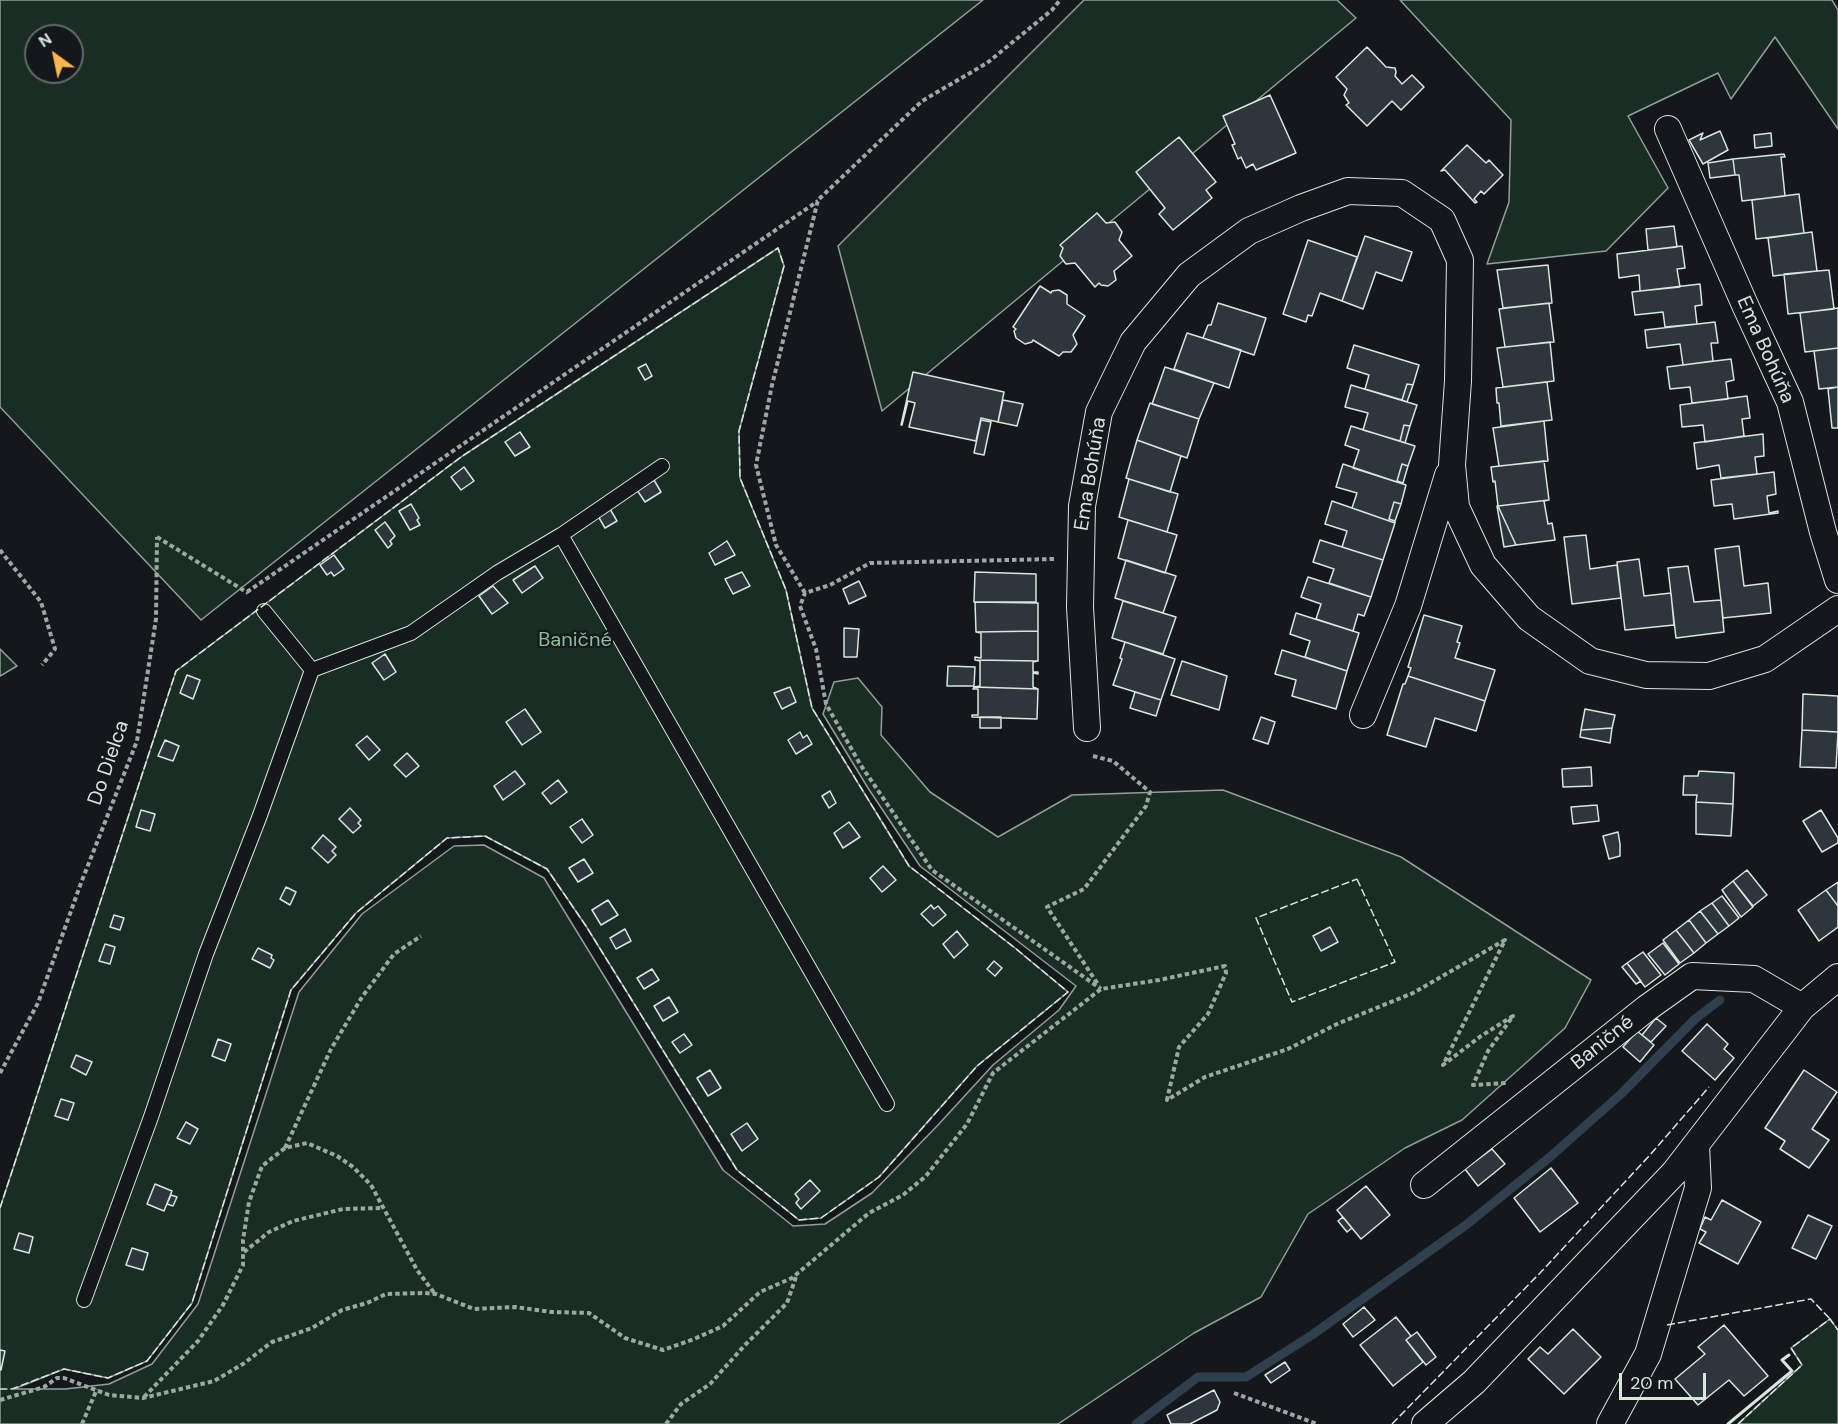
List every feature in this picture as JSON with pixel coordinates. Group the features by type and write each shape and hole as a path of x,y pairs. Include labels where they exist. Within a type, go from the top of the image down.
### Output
{"street":[{"name":"Ema Bohúňa","path":"1668,129 1790,402 1823,532 1838,580"},
{"name":"Ema Bohúňa","path":"1088,728 1080,607 1082,506 1099,412 1132,342 1189,275 1249,231 1300,208 1348,191 1402,193 1442,220 1460,260 1458,381 1452,465 1456,507 1483,565 1529,618 1590,661 1646,675 1709,676 1765,659 1838,609"},
{"name":"Ema Bohúňa","path":"1363,715 1408,606 1452,465"},
{"name":"Baničné","path":"1424,1185 1647,1008 1692,976 1754,979 1802,1007"},
{"path":"1425,1424 1474,1382 1674,1173 1802,1007 1838,977"},
{"path":"1610,1424 1648,1354 1698,1188 1696,1145"}],"lane":[{"path":"84,1300 152,1117 206,954 259,818 312,670 411,633 497,573 561,535 662,466"},
{"path":"561,535 887,1104"},
{"path":"264,611 312,670"}],"path":[{"path":"247,592 819,200 922,101 987,63 1052,10 1060,0"},
{"path":"805,593 776,545 756,465 772,385 819,200"},
{"name":"Do Dielca","path":"0,1073 38,1004 81,883 137,741 156,619 157,537 247,592 264,611"},
{"path":"0,550 41,602 55,650 42,665"},
{"path":"805,593 830,585 870,563 1080,558"},
{"path":"805,593 800,606 816,649 826,704 860,764 932,870 1101,989"},
{"path":"1084,753 1113,761 1150,792 1146,806 1084,889 1047,907 1101,989"},
{"path":"285,1148 331,1049 362,997 394,954 421,936"},
{"path":"0,1400 44,1387 57,1378 64,1378 109,1395 143,1398 214,1381 243,1365 272,1342 312,1328 342,1310 367,1303 382,1295 436,1294 474,1310 515,1307 552,1312 589,1313 625,1338 663,1350 694,1339 723,1326 760,1292 792,1278 869,1214 903,1195 926,1176 967,1124 993,1073 1101,989 1225,966 1226,973 1208,1014 1179,1047 1167,1100 1206,1077 1288,1049 1337,1024 1413,993 1504,940 1443,1065 1481,1036 1513,1016 1488,1051 1473,1085 1503,1084 1512,1081"},
{"path":"143,1398 198,1341 223,1305 243,1265 249,1202 262,1166 285,1148 308,1143 337,1156 354,1167 371,1185 417,1270 436,1294"},
{"path":"243,1252 268,1232 293,1221 344,1209 382,1208"},
{"path":"666,1424 681,1404 710,1384 787,1303 797,1273"},
{"path":"82,1424 97,1389"},
{"path":"1234,1393 1317,1424"}],"green space":[{"path":"0,0 983,0 201,620 0,407"},
{"path":"1084,0 1337,0 1356,18 882,411 838,246"},
{"path":"1400,0 1832,0 1838,10 1838,129 1775,37 1731,99 1718,73 1628,116 1668,188 1606,251 1487,264 1509,202 1511,120"},
{"path":"778,248 784,266 739,431 740,478 786,590 812,708 909,866 1068,992 977,1066 879,1177 821,1218 799,1220 737,1170 586,926 547,869 485,836 447,838 356,913 291,990 192,1303 147,1361 108,1378 64,1369 14,1389 65,1389 109,1384 152,1364 198,1304 299,992 362,914 454,846 484,845 544,878 723,1170 793,1226 825,1224 872,1193 993,1065 1059,1010 1076,986 920,866 868,788 823,714 834,682 858,678 882,707 881,735 930,792 998,837 1072,795 1223,790 1401,857 1591,980 1565,1028 1462,1120 1405,1148 1308,1214 1261,1297 1194,1333 1058,1424 0,1424 0,1208 176,671 461,457"},
{"path":"0,649 17,666 0,676"},
{"path":"1830,1319 1838,1330 1838,1424 1738,1424 1802,1365 1791,1348"}],"building":[{"path":"1367,47 1386,67 1395,68 1395,76 1402,84 1412,75 1424,87 1401,110 1392,101 1367,126 1346,105 1349,103 1344,95 1347,89 1336,77"},
{"path":"1270,95 1296,153 1256,170 1253,164 1246,168 1241,157 1238,159 1232,145 1235,144 1223,116"},
{"path":"1720,131 1728,150 1703,164 1689,140 1703,133 1700,140"},
{"path":"1771,133 1772,146 1755,148 1754,135"},
{"path":"1179,137 1216,182 1206,190 1212,198 1173,230 1159,214 1165,208 1136,172"},
{"path":"1467,145 1486,163 1489,160 1503,175 1484,194 1481,191 1474,199 1477,202 1475,203 1445,170 1441,171"},
{"path":"1784,154 1785,157 1781,157 1785,196 1742,201 1739,175 1735,175 1733,159"},
{"path":"1733,159 1735,175 1710,178 1708,163"},
{"path":"1799,194 1804,233 1756,239 1752,200"},
{"path":"1097,213 1106,223 1115,222 1122,232 1119,240 1132,256 1114,271 1116,280 1108,286 1099,283 1095,287 1075,263 1066,264 1060,256 1063,248 1060,245"},
{"path":"1674,226 1677,247 1648,250 1646,229"},
{"path":"1812,232 1817,271 1773,276 1768,238"},
{"path":"1365,236 1412,252 1402,281 1376,272 1363,309 1342,301"},
{"path":"1308,240 1357,257 1342,301 1320,293 1312,316 1308,315 1306,322 1283,314"},
{"path":"1682,246 1685,268 1677,269 1680,287 1640,291 1639,275 1619,278 1617,254"},
{"path":"1548,265 1552,303 1503,308 1497,270"},
{"path":"1829,270 1834,309 1788,314 1784,274"},
{"path":"1700,284 1702,305 1695,306 1697,324 1665,327 1663,312 1635,315 1632,292"},
{"path":"1040,286 1051,293 1059,290 1067,295 1067,304 1085,316 1073,335 1077,344 1071,352 1063,352 1059,356 1033,340 1025,344 1016,338 1014,331 1016,329 1013,327"},
{"path":"1218,303 1266,318 1254,355 1203,338 1208,325 1211,325"},
{"path":"1549,303 1554,342 1505,347 1499,309"},
{"path":"1838,308 1838,348 1805,352 1800,313"},
{"path":"1715,322 1718,343 1711,343 1713,361 1683,365 1680,344 1647,348 1645,330"},
{"path":"1187,333 1241,350 1229,388 1174,369"},
{"path":"1550,342 1554,381 1503,387 1497,348"},
{"path":"1354,345 1419,365 1413,385 1407,384 1402,400 1365,389 1369,375 1347,368"},
{"path":"1838,348 1838,387 1819,389 1814,351"},
{"path":"1731,359 1734,380 1726,382 1728,399 1692,403 1690,387 1670,389 1667,367"},
{"path":"646,364 652,376 645,380 638,368"},
{"path":"1165,367 1214,383 1199,419 1152,404"},
{"path":"913,372 1004,392 998,422 981,418 976,441 909,427 915,403 908,401 901,425"},
{"path":"1547,382 1552,420 1501,426 1496,388"},
{"path":"1407,384 1413,385 1407,402 1402,400"},
{"path":"1351,385 1417,405 1410,426 1404,425 1400,441 1363,430 1368,413 1345,407"},
{"path":"1838,387 1838,428 1832,428 1828,389"},
{"path":"1747,396 1750,418 1742,419 1744,436 1705,442 1703,425 1682,427 1680,405"},
{"path":"1003,400 1023,404 1017,426 998,422"},
{"path":"1150,403 1199,419 1187,458 1137,440"},
{"path":"981,420 991,422 984,455 974,453"},
{"path":"1544,421 1548,461 1499,466 1493,428"},
{"path":"1404,425 1410,426 1405,443 1400,441"},
{"path":"1351,426 1415,446 1408,466 1402,464 1397,481 1403,484 1353,468 1359,450 1345,445"},
{"path":"520,432 530,447 515,456 505,442"},
{"path":"1763,434 1764,456 1755,457 1757,474 1721,478 1719,465 1697,469 1694,443"},
{"path":"1137,440 1181,456 1170,492 1126,478"},
{"path":"1544,461 1549,500 1498,506 1491,467"},
{"path":"1343,464 1406,485 1401,504 1394,502 1389,519 1395,523 1352,508 1357,493 1336,487"},
{"path":"1402,464 1408,466 1403,483 1397,481"},
{"path":"464,467 474,481 461,490 451,477"},
{"path":"1774,472 1776,494 1767,496 1769,513 1778,511 1778,513 1734,519 1732,504 1714,506 1711,480"},
{"path":"1129,479 1178,494 1167,532 1119,517"},
{"path":"654,480 661,492 645,502 637,490"},
{"path":"1549,500 1544,501 1548,524 1552,523 1555,540 1516,545 1498,506"},
{"path":"1332,501 1395,523 1383,560 1342,547 1347,531 1325,524"},
{"path":"1394,502 1401,504 1395,521 1389,519"},
{"path":"411,504 419,518 417,520 420,525 410,530 399,511"},
{"path":"1498,506 1516,545 1504,547"},
{"path":"610,509 617,521 605,528 598,516"},
{"path":"1128,520 1177,535 1165,573 1118,558"},
{"path":"385,522 395,536 388,548 375,530"},
{"path":"1586,535 1590,569 1617,565 1621,598 1572,604 1564,537"},
{"path":"1320,540 1383,560 1371,597 1329,583 1334,569 1313,562"},
{"path":"727,541 735,555 715,565 709,553"},
{"path":"1739,546 1744,586 1768,583 1771,613 1723,618 1715,549"},
{"path":"334,555 344,569 334,576 331,572 327,575 320,565"},
{"path":"1639,559 1644,596 1671,593 1674,625 1625,630 1617,562"},
{"path":"1126,560 1176,576 1163,613 1115,598"},
{"path":"535,566 543,578 522,593 513,580"},
{"path":"1688,566 1694,602 1721,600 1724,632 1676,638 1668,568"},
{"path":"742,572 750,586 733,594 725,579"},
{"path":"975,572 1036,574 1036,602 974,602"},
{"path":"1308,577 1371,597 1364,616 1358,614 1353,631 1316,619 1321,604 1301,597"},
{"path":"859,581 866,596 849,604 843,589"},
{"path":"493,586 508,603 492,614 479,596"},
{"path":"1123,601 1176,617 1163,654 1112,638"},
{"path":"975,602 1038,603 1038,631 976,632"},
{"path":"1296,613 1359,633 1347,671 1305,657 1310,641 1290,634"},
{"path":"1424,615 1462,626 1455,658 1495,670 1485,701 1408,676 1411,668 1408,667"},
{"path":"844,628 859,629 857,657 844,657"},
{"path":"1038,631 1038,661 975,660 975,657 981,658 981,633 976,632"},
{"path":"1125,642 1175,659 1161,700 1113,685"},
{"path":"1282,650 1347,671 1336,709 1292,696 1296,680 1275,674"},
{"path":"385,654 396,672 384,680 372,663"},
{"path":"975,660 1038,661 1033,662 1033,672 1038,672 1038,674 1033,673 1033,687 1038,689 974,687 980,686 980,661"},
{"path":"1182,661 1227,676 1219,710 1171,695"},
{"path":"948,666 975,667 974,686 947,686"},
{"path":"187,675 200,680 193,699 180,693"},
{"path":"1408,676 1485,701 1476,731 1435,718 1426,747 1387,735 1403,684"},
{"path":"790,687 796,702 782,709 774,693"},
{"path":"974,687 1038,689 1037,719 972,717 972,715 978,715 978,689 973,689"},
{"path":"1135,692 1161,700 1156,716 1130,708"},
{"path":"1803,694 1838,696 1838,732 1802,730"},
{"path":"525,709 541,732 522,745 506,722"},
{"path":"1585,709 1615,715 1612,728 1581,730"},
{"path":"980,717 1001,717 1001,728 980,728"},
{"path":"1261,717 1275,722 1268,744 1253,739"},
{"path":"1612,728 1610,743 1580,737 1581,730"},
{"path":"1802,730 1838,732 1836,768 1800,767"},
{"path":"800,732 803,738 807,735 812,744 796,754 788,740"},
{"path":"367,736 380,750 369,760 356,745"},
{"path":"165,740 179,746 173,761 158,756"},
{"path":"407,753 419,766 406,777 394,765"},
{"path":"1591,767 1592,786 1563,787 1562,769"},
{"path":"515,771 525,784 503,800 494,786"},
{"path":"1699,771 1734,773 1733,804 1696,802 1697,795 1683,795 1684,776 1698,776"},
{"path":"558,780 567,792 551,804 542,793"},
{"path":"830,791 836,803 829,808 822,796"},
{"path":"1696,802 1733,804 1731,836 1696,834"},
{"path":"1597,805 1599,821 1573,824 1571,807"},
{"path":"350,808 361,820 358,823 361,826 353,833 339,819"},
{"path":"141,810 155,814 150,831 136,827"},
{"path":"1821,810 1838,838 1838,843 1822,852 1803,821"},
{"path":"582,819 593,835 582,843 570,827"},
{"path":"849,822 860,837 843,848 834,833"},
{"path":"1618,832 1620,856 1609,859 1603,836"},
{"path":"323,835 336,847 332,851 336,855 328,863 312,848"},
{"path":"584,859 593,873 578,882 569,868"},
{"path":"883,866 896,880 882,892 870,878"},
{"path":"1747,870 1767,895 1753,906 1733,881"},
{"path":"1733,881 1753,907 1741,917 1722,890"},
{"path":"1838,882 1838,906 1826,890"},
{"path":"286,887 296,892 290,905 280,899"},
{"path":"1826,890 1838,906 1838,927 1819,941 1798,910"},
{"path":"1722,896 1739,918 1729,926 1712,903"},
{"path":"608,900 618,915 601,925 592,910"},
{"path":"1712,903 1729,926 1718,934 1700,911"},
{"path":"931,905 934,909 938,906 946,915 933,926 921,914"},
{"path":"1700,911 1718,934 1706,943 1689,920"},
{"path":"114,915 124,918 120,930 110,927"},
{"path":"1689,920 1706,943 1694,953 1676,930"},
{"path":"1330,927 1338,942 1321,951 1313,936"},
{"path":"625,929 631,941 616,949 610,938"},
{"path":"1676,930 1694,953 1680,963 1663,940"},
{"path":"957,931 968,945 954,958 943,944"},
{"path":"1663,943 1679,964 1665,975 1648,954"},
{"path":"105,944 115,947 110,964 99,961"},
{"path":"258,948 272,955 271,958 274,960 270,968 252,959"},
{"path":"1643,952 1661,975 1645,987 1627,963"},
{"path":"994,961 1002,968 995,976 987,969"},
{"path":"1627,963 1641,981 1636,984 1622,967"},
{"path":"652,969 659,980 644,989 637,978"},
{"path":"669,997 678,1012 663,1021 654,1006"},
{"path":"1656,1018 1666,1026 1651,1042 1642,1035"},
{"path":"1707,1024 1728,1044 1724,1049 1734,1058 1715,1080 1682,1051"},
{"path":"1637,1031 1654,1045 1640,1062 1623,1047"},
{"path":"684,1034 692,1045 680,1053 672,1042"},
{"path":"218,1039 231,1044 225,1061 212,1056"},
{"path":"76,1055 92,1062 86,1075 71,1067"},
{"path":"710,1070 721,1088 708,1096 697,1078"},
{"path":"1804,1070 1837,1092 1812,1129 1829,1140 1809,1168 1780,1149 1785,1141 1765,1128"},
{"path":"61,1099 74,1103 68,1120 55,1116"},
{"path":"186,1122 198,1129 190,1144 177,1138"},
{"path":"747,1123 758,1139 742,1151 731,1134"},
{"path":"1492,1149 1505,1164 1478,1186 1465,1169"},
{"path":"1551,1168 1578,1203 1540,1232 1514,1198"},
{"path":"810,1180 820,1191 801,1209 796,1203 799,1199 795,1194"},
{"path":"155,1184 172,1191 164,1211 147,1204"},
{"path":"1366,1186 1390,1215 1361,1239 1337,1210"},
{"path":"171,1195 177,1197 173,1206 167,1204"},
{"path":"1722,1200 1761,1222 1738,1264 1699,1243 1706,1232 1700,1229 1705,1217 1711,1220"},
{"path":"1808,1215 1832,1226 1816,1259 1792,1248"},
{"path":"1343,1217 1352,1228 1347,1232 1338,1221"},
{"path":"19,1233 33,1237 29,1253 14,1249"},
{"path":"132,1248 148,1253 143,1270 126,1265"},
{"path":"1364,1307 1375,1320 1353,1337 1343,1324"},
{"path":"1396,1317 1411,1336 1406,1340 1423,1362 1393,1386 1360,1345"},
{"path":"1724,1325 1768,1376 1744,1396 1729,1380 1698,1405 1675,1379 1705,1354 1698,1347"},
{"path":"1573,1329 1601,1357 1564,1394 1528,1359 1540,1347 1548,1354"},
{"path":"1417,1332 1436,1357 1426,1365 1406,1340"},
{"path":"0,1350 5,1351 1,1370 0,1370"},
{"path":"1285,1362 1290,1370 1271,1383 1265,1375"},
{"path":"1214,1390 1220,1402 1217,1410 1190,1424 1171,1424 1167,1415"}],"waterway":[{"path":"1136,1424 1198,1377 1246,1377 1312,1335 1466,1225 1550,1157 1621,1094 1695,1019 1720,1000"}],"fence":[{"path":"0,1208 176,671 461,457 778,248 784,266 739,431 740,478 786,590 812,708 909,866 1068,992 977,1066 879,1177 821,1218 799,1220 737,1170 586,926 547,869 485,836 447,838 356,913 291,990 192,1303 147,1361 108,1378 64,1369 12,1389 0,1389"},
{"path":"1357,879 1395,962 1292,1002 1256,918 1357,879"},
{"path":"1392,1424 1540,1273 1650,1155 1709,1087"},
{"path":"1667,1325 1811,1299 1830,1319"},
{"path":"1738,1424 1802,1365 1791,1348 1830,1319 1838,1330"}],"wall":[{"path":"1728,1424 1792,1371 1782,1360 1789,1355"}]}
